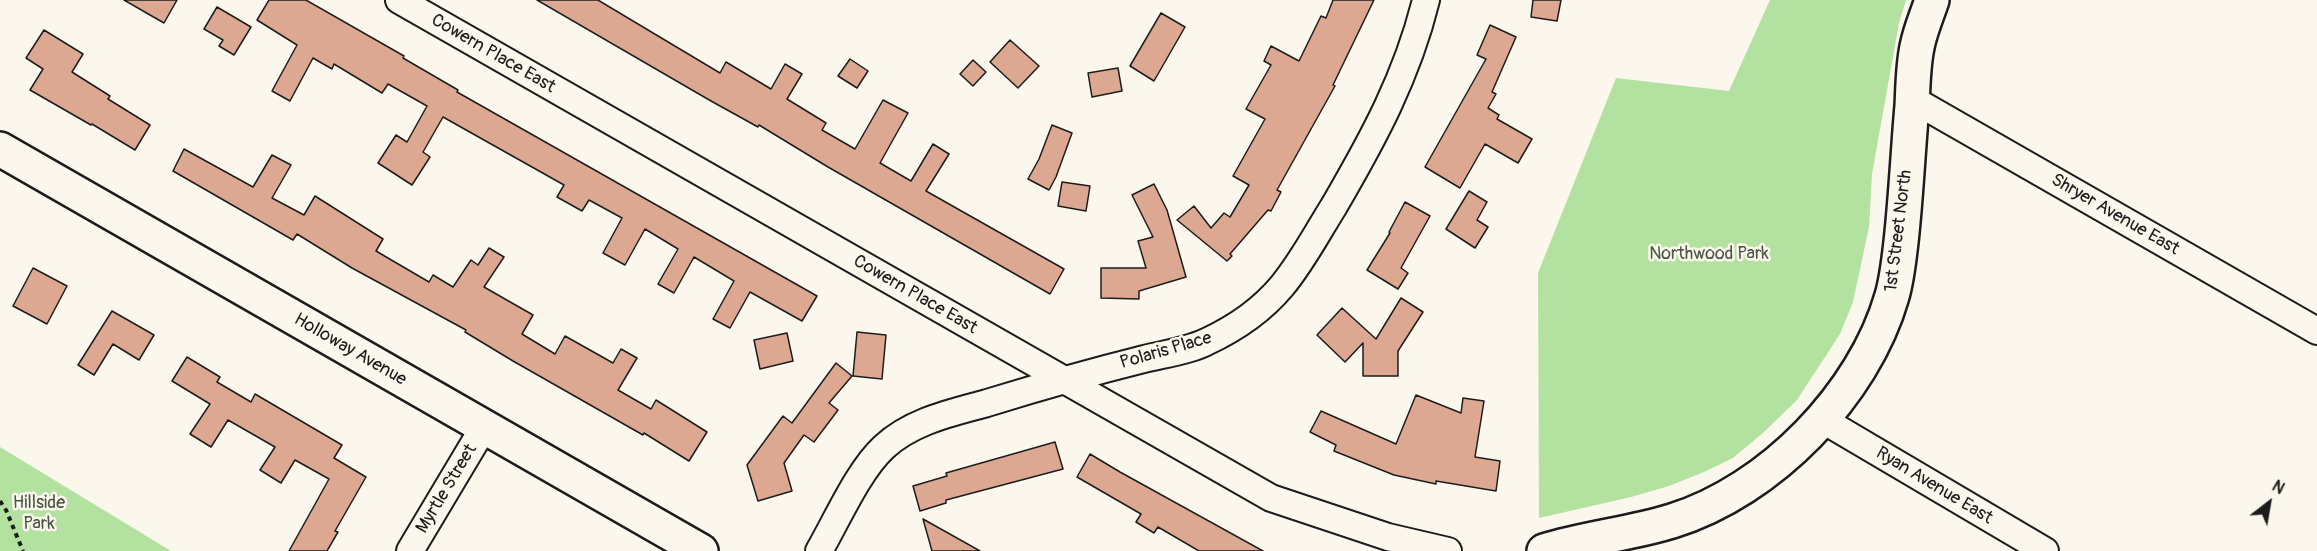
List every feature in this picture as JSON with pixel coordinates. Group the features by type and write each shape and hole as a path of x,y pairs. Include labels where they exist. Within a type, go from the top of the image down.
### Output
{"street":[{"name":"Cowern Place East","path":"399,0 1271,498 1388,537 1448,551"},
{"name":"Polaris Place","path":"819,551 868,465 884,447 904,432 929,420 1064,379 1203,344 1232,329 1258,310 1281,287 1303,257 1373,140 1401,82 1426,0"},
{"name":"1st Street North","path":"1544,551 1573,542 1672,521 1712,505 1752,480 1789,452 1823,420 1851,382 1874,340 1892,295 1901,243 1917,48 1932,0"},
{"name":"Shryer Avenue East","path":"1912,99 2317,331"},
{"name":"Holloway Avenue","path":"0,149 700,551"},
{"name":"Ryan Avenue East","path":"1823,420 2045,551"},
{"name":"Myrtle Street","path":"410,551 484,427"}],"path":[{"path":"0,501 23,551"}],"green space":[{"name":"Northwood Park","path":"1770,0 1906,0 1899,23 1872,174 1869,227 1853,302 1840,334 1797,400 1733,458 1669,486 1539,518 1538,273 1616,78 1729,91"},
{"name":"Hillside Park","path":"0,447 171,551 0,551"}],"building":[{"path":"124,0 177,0 164,23"},
{"path":"269,0 306,0 404,56 403,58 458,90 457,92 817,296 802,321 750,292 730,328 713,319 734,281 694,257 674,293 658,284 678,249 645,229 625,265 603,253 622,218 589,200 582,211 557,197 564,185 443,117 423,152 430,157 412,185 378,163 396,135 407,142 427,106 388,84 382,93 334,64 332,69 313,58 290,101 272,91 297,45 257,20"},
{"path":"537,0 598,0 720,73 726,62 771,89 785,64 802,74 787,99 826,123 822,130 855,149 883,100 908,113 880,163 911,181 933,144 949,154 926,191 1064,269 1050,294 759,125 758,127 711,101"},
{"path":"1333,0 1374,0 1333,85 1335,86 1277,190 1281,192 1271,211 1268,210 1230,254 1232,256 1227,261 1177,220 1194,206 1211,228 1224,213 1230,217 1249,185 1233,176 1265,119 1246,109 1271,65 1264,61 1271,46 1299,61 1321,16 1326,18"},
{"path":"1533,0 1561,0 1557,21 1531,17"},
{"path":"217,7 251,27 234,55 219,46 223,40 204,29"},
{"path":"1161,13 1185,27 1154,81 1130,66"},
{"path":"1490,25 1516,37 1492,92 1496,94 1488,108 1499,115 1497,119 1532,139 1518,163 1485,144 1460,188 1425,167 1486,59 1477,55"},
{"path":"44,30 83,54 72,72 110,96 108,99 150,125 135,150 30,90 43,69 26,58"},
{"path":"1010,40 1039,66 1018,88 990,62"},
{"path":"850,59 868,71 857,88 838,76"},
{"path":"973,60 986,72 973,86 960,74"},
{"path":"1118,68 1122,91 1092,97 1088,73"},
{"path":"1052,125 1072,133 1049,190 1028,179 1039,159"},
{"path":"184,149 253,187 272,155 291,165 272,198 304,215 315,196 383,239 376,251 429,282 433,275 453,287 471,260 478,265 489,248 504,257 484,287 533,315 522,334 555,354 565,336 613,363 621,349 637,358 618,390 651,409 656,400 707,432 689,461 644,433 643,435 513,361 465,332 466,330 352,268 297,234 293,240 173,171"},
{"path":"1062,182 1090,186 1086,211 1058,206"},
{"path":"1154,184 1167,210 1186,277 1139,291 1139,299 1101,298 1101,268 1146,268 1138,241 1153,237 1132,195"},
{"path":"1469,191 1487,202 1477,220 1488,227 1475,248 1446,229"},
{"path":"1405,202 1430,216 1401,268 1408,273 1398,289 1367,270 1390,233"},
{"path":"33,268 67,286 47,324 13,306"},
{"path":"1401,298 1423,312 1398,351 1398,376 1363,376 1363,343 1345,362 1317,335 1342,308 1376,339"},
{"path":"112,311 154,335 139,360 113,344 94,375 78,365"},
{"path":"857,332 886,335 882,379 853,376"},
{"path":"787,333 793,361 760,369 754,340"},
{"path":"187,357 220,377 217,382 251,402 255,394 342,445 334,458 366,477 335,531 338,532 327,551 289,551 329,479 295,460 281,483 260,470 275,447 228,420 211,447 190,434 210,404 172,381"},
{"path":"836,363 852,376 829,403 838,410 814,442 804,435 784,463 792,491 758,501 747,465 783,416 792,423"},
{"path":"1416,395 1461,413 1463,398 1484,401 1475,457 1500,461 1496,491 1436,481 1436,484 1394,475 1334,451 1336,445 1310,432 1321,411 1396,444"},
{"path":"1055,442 1063,469 946,500 946,503 920,511 913,486 947,476 946,473"},
{"path":"1090,454 1263,551 1199,551 1158,527 1154,533 1136,522 1141,514 1077,477"},
{"path":"923,519 980,551 932,551"}]}
